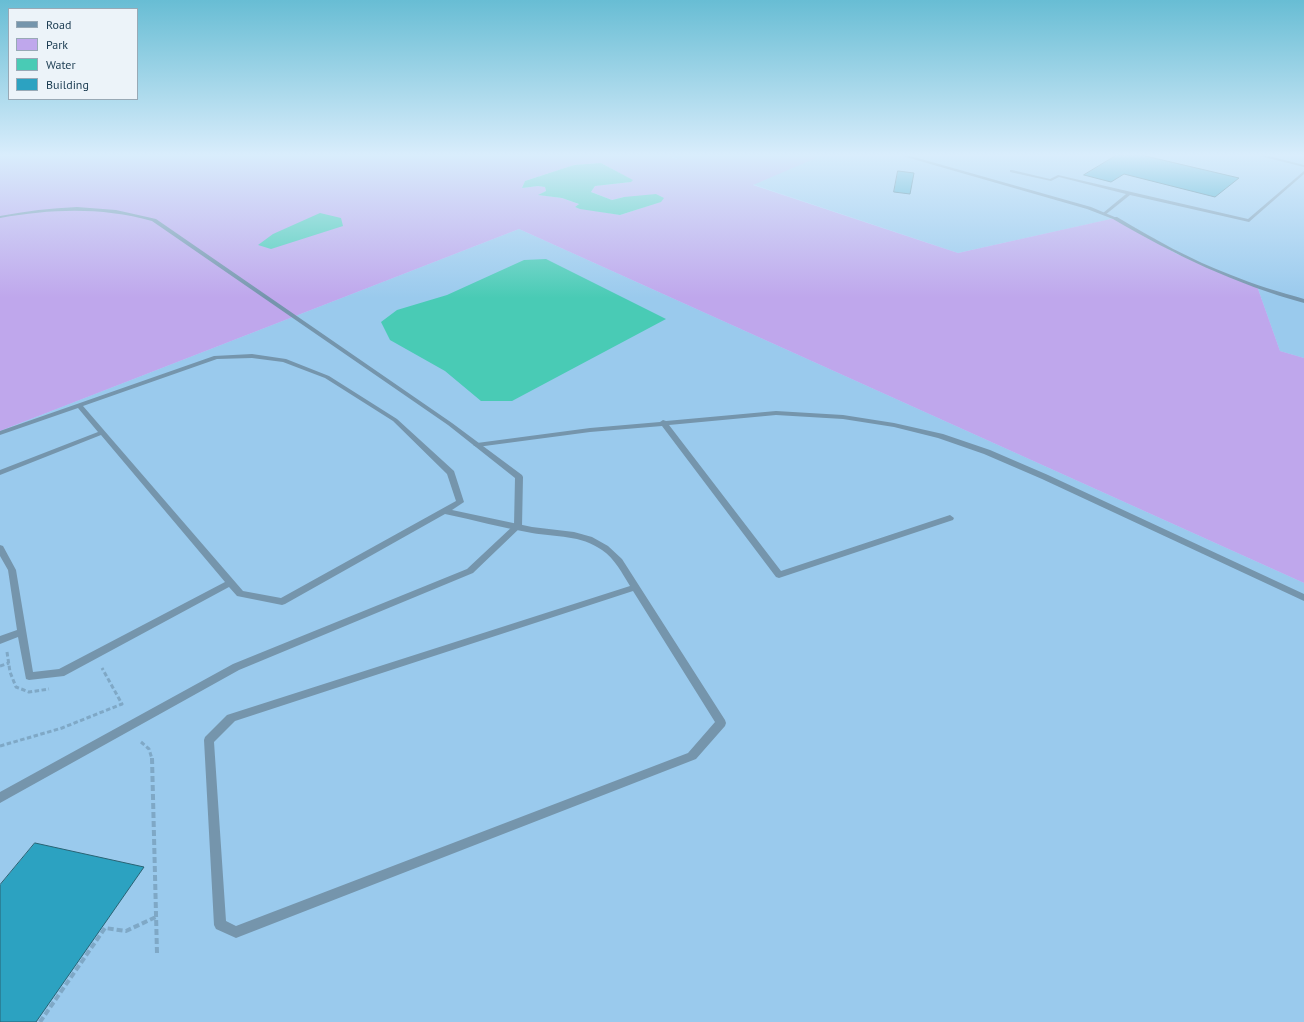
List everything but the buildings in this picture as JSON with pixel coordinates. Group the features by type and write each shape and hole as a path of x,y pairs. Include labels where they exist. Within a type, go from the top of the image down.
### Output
{"street":[{"path":"1066,203 1115,218 1150,239 1204,266 1228,276 1304,301"},
{"path":"1105,214 1118,203"},
{"path":"1171,203 1249,221 1270,203"},
{"path":"0,217 50,210 93,209 134,214 154,220 450,424 519,477 518,526 470,571 236,667 0,798"},
{"path":"0,433 79,405 216,358 252,356 284,360 327,377 395,420 451,473 460,502 282,602 240,594 79,405"},
{"path":"477,445 663,422 776,413 843,417 894,425 940,436 987,452 1046,477 1304,598"},
{"path":"663,422 780,575 950,518"},
{"path":"0,473 103,432"},
{"path":"445,511 532,530 574,535 589,539 605,548 619,561 636,587 721,723 692,756 236,932 220,925 209,740 231,718 636,587"},
{"path":"0,548 12,570 29,676 61,673 230,583"},
{"path":"0,640 22,632"}],"path":[{"path":"0,746 51,732 100,715 122,704 95,655"},
{"path":"0,666 9,663"},
{"path":"141,742 149,749 152,756 157,953"},
{"path":"40,1022 105,928 126,931 156,918"}],"shaded area":[{"path":"808,203 1304,203 1304,358 1280,351 1257,286 1204,266 1116,218 958,253"},
{"path":"519,229 1304,583 1304,1022 0,1022 0,431"}],"green space":[{"path":"0,203 575,203 579,204 575,207 620,215 658,203 806,203 958,253 1115,218 1177,254 1257,286 1280,351 1304,358 1304,583 519,229 0,431"}],"water":[{"path":"575,203 659,203 620,215 575,207 579,204"},
{"path":"320,213 341,218 343,226 271,249 258,245 273,234"},
{"path":"546,259 666,319 512,401 481,401 445,371 390,340 381,322 397,310 447,295 524,260"}]}
